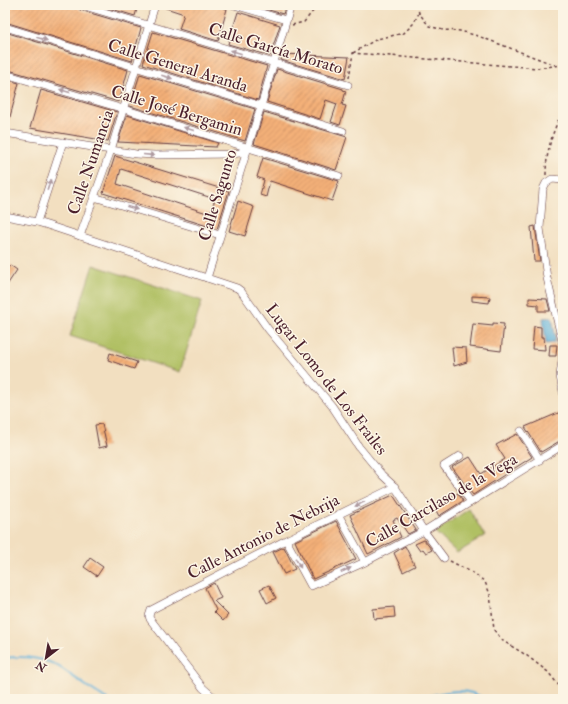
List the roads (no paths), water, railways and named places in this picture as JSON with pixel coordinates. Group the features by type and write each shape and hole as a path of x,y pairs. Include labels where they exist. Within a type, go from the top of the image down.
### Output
{"street":[{"name":"Calle García Morato","path":"81,5 348,85"},
{"name":"Calle Numancia","path":"80,236 111,150 155,5"},
{"path":"234,5 285,24"},
{"name":"Calle Sagunto","path":"207,278 291,5"},
{"name":"Calle General Aranda","path":"5,27 343,131"},
{"name":"Calle José Bergamin","path":"5,74 124,109 339,176"},
{"path":"5,133 111,150 155,155 231,154 240,153 247,147"},
{"path":"220,154 225,151 227,147 226,141"},
{"path":"37,222 63,142"},
{"path":"231,154 237,159 241,167"},
{"path":"563,180 552,179 546,183 543,189 540,228 547,278 563,345"},
{"path":"94,197 220,235"},
{"path":"5,216 37,222 207,278"},
{"name":"Lugar Lomo de Los Frailes","path":"207,278 237,288 241,291 268,329 332,406 359,447 382,475 395,487 444,558"},
{"path":"563,352 560,369 563,392"},
{"path":"521,431 540,460"},
{"name":"Calle Carcilaso de la Vega","path":"286,540 311,586 365,562 424,531 563,445"},
{"path":"460,456 444,466 471,502"},
{"name":"Calle Antonio de Nebrija","path":"220,699 211,695 202,688 150,619 149,616 151,610 286,540 395,487"},
{"path":"338,514 365,562"}],"water":[{"path":"552,317 556,340 554,340 554,343 546,344 543,318"}],"waterway":[{"path":"5,658 27,657 53,663 88,688 107,699"},
{"path":"417,699 460,691 476,694 484,699"},
{"path":"229,699 247,694 274,699"}]}
